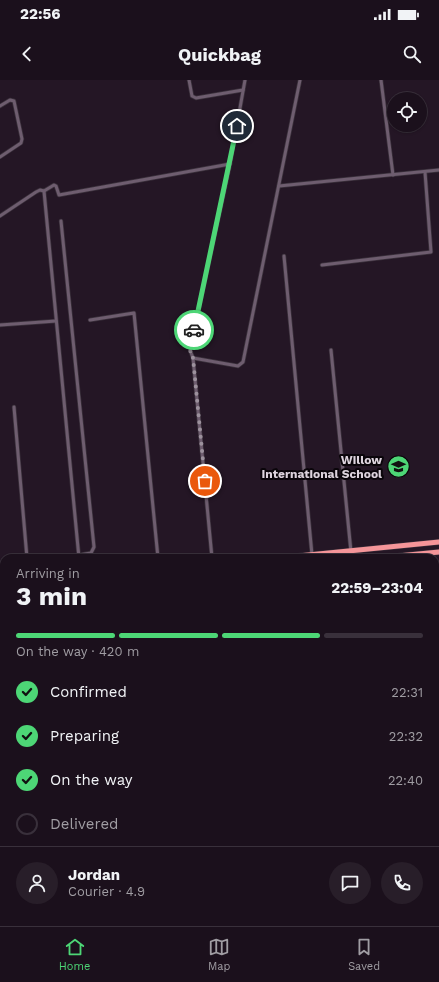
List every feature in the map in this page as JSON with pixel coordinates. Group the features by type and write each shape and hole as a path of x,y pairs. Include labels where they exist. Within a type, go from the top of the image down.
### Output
{"highway":[{"path":"325,554 439,542"}],"street":[{"path":"189,80 192,96 196,98 243,90"},
{"path":"212,554 193,358 190,350 230,164 245,80"},
{"path":"193,358 238,366 244,362 300,80"},
{"path":"381,80 393,175"},
{"path":"0,106 10,100 14,101 22,139 21,143 0,157"},
{"path":"0,216 36,192 40,190 44,191 54,185 56,186 59,195 230,164"},
{"path":"279,186 439,170"},
{"path":"322,265 431,252 425,172"},
{"path":"44,191 79,554"},
{"path":"61,221 94,547 91,553 88,554"},
{"path":"284,256 312,554"},
{"path":"90,320 134,313 158,554"},
{"path":"0,326 56,321"},
{"path":"331,350 350,552"},
{"path":"14,407 27,554"}],"way so far":[{"path":"194,330 190,354 193,358 205,481"}],"place":[{"name":"Willow International School","path":"398,467"}],"route":[{"path":"194,330 237,126"}]}
